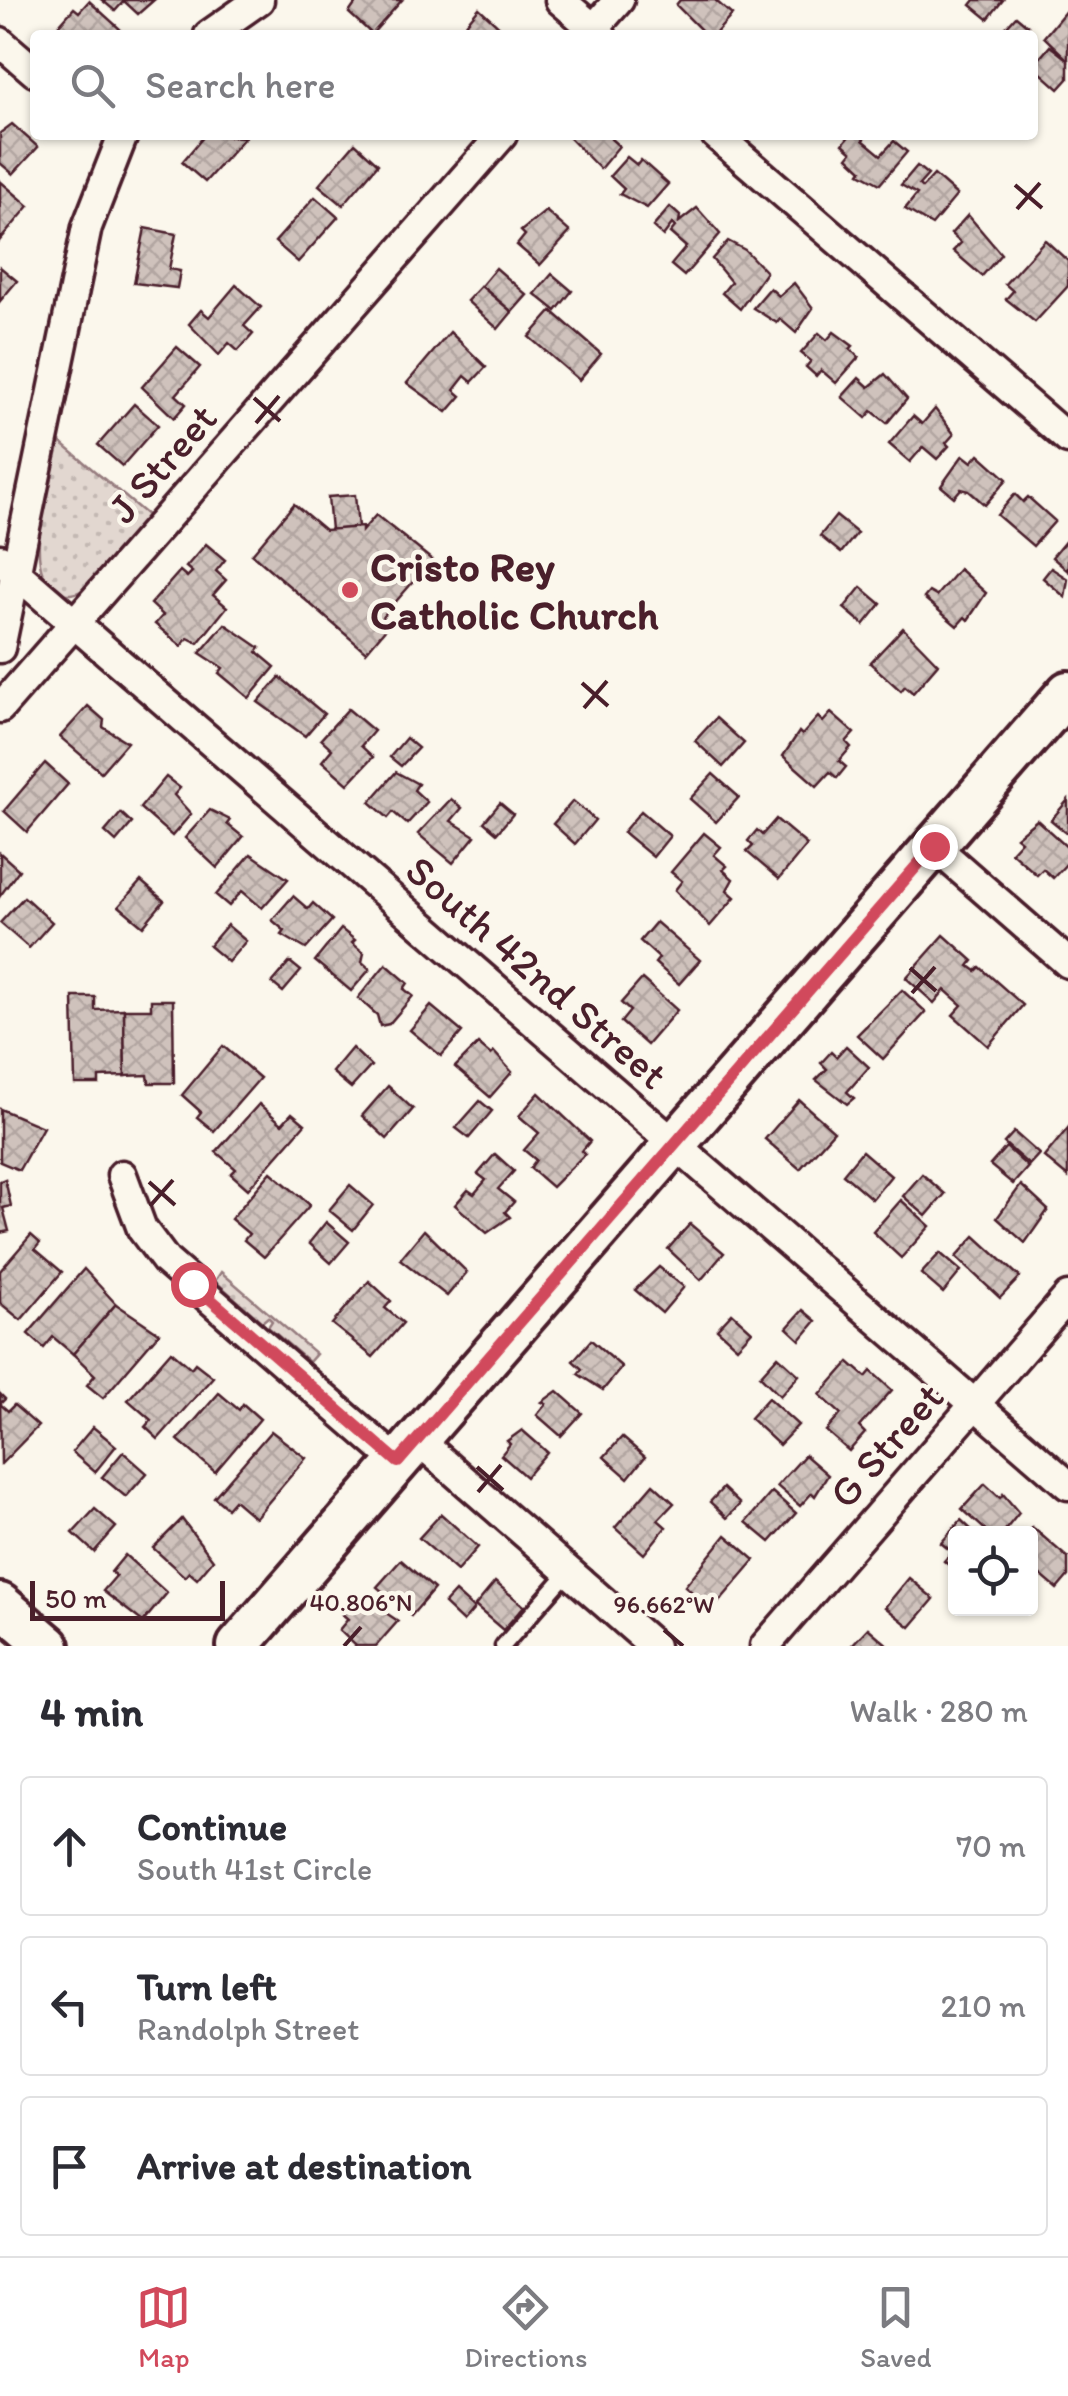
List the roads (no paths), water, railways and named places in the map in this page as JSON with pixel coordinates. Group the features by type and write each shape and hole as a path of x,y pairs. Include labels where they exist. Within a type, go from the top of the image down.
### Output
{"main road":[{"path":"238,1646 1068,692"},
{"path":"0,1604 49,1646"}],"street":[{"path":"216,30 260,0"},
{"path":"560,0 591,30"},
{"path":"596,30 618,0"},
{"path":"0,42 30,68"},
{"path":"0,648 9,566 87,227 115,140"},
{"name":"J Street","path":"0,708 498,140"},
{"path":"722,140 1068,439"},
{"name":"South 42nd Street","path":"9,566 1068,1485"},
{"path":"934,846 1068,963"},
{"path":"122,1175 142,1229 166,1261 408,1451 569,1571 654,1646"},
{"name":"G Street","path":"765,1646 1068,1297"}],"lane":[{"path":"504,1646 569,1571"}],"place":[{"name":"Cristo Rey Catholic Church","path":"350,590"}]}
